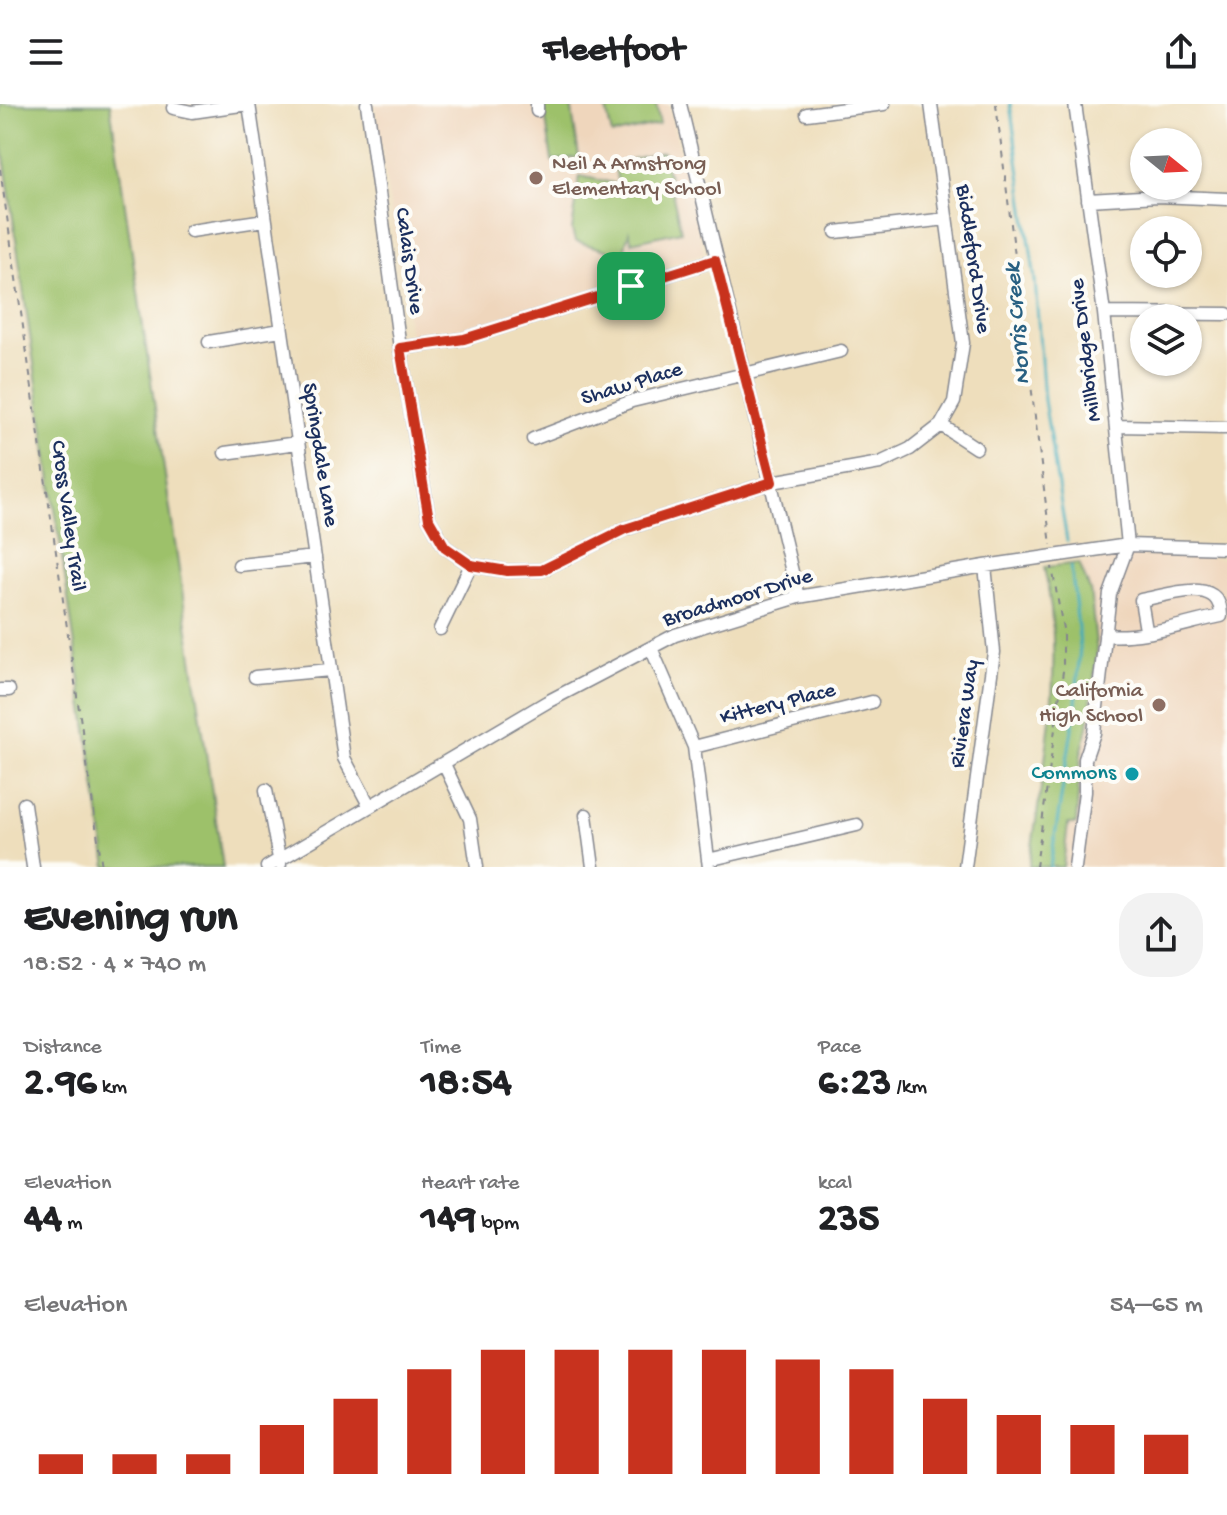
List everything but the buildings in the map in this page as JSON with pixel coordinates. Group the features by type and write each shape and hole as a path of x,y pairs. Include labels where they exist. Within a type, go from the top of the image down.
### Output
{"street":[{"path":"173,108 192,112 248,104"},
{"name":"Springdale Lane","path":"248,104 344,758 369,805"},
{"name":"Calais Drive","path":"367,104 400,348 429,519 445,547 471,565"},
{"path":"680,104 798,597"},
{"path":"807,114 884,104"},
{"name":"Biddleford Drive","path":"931,104 963,343 954,402 941,425"},
{"name":"Millbridge Drive","path":"1075,104 1104,313 1128,545"},
{"path":"1088,200 1158,196 1227,199"},
{"path":"836,232 946,219"},
{"path":"191,231 265,220"},
{"path":"400,348 464,339 715,260"},
{"path":"1104,313 1227,314"},
{"path":"209,342 281,330"},
{"name":"Shaw Place","path":"533,439 632,401 841,351"},
{"path":"440,629 471,565 507,571 542,570 625,529 772,482 880,463 910,449 941,425 976,448"},
{"path":"1117,426 1227,428"},
{"path":"225,453 297,443"},
{"path":"1075,867 1085,792 1085,759 1094,733 1110,594 1128,545"},
{"name":"Broadmoor Drive","path":"267,867 280,863 369,805 609,667 675,635 798,597 985,566 1128,545 1227,548"},
{"path":"239,565 315,557"},
{"name":"Riviera Way","path":"965,867 994,652 985,566"},
{"path":"1105,635 1146,630 1224,616 1217,597 1199,589 1141,600 1146,630"},
{"path":"651,648 694,747 708,864 857,825"},
{"path":"255,677 330,670"},
{"name":"Kittery Place","path":"694,747 872,702"},
{"path":"444,764 470,819 477,867"},
{"path":"266,790 280,863"},
{"path":"24,804 33,867"},
{"path":"586,815 593,867"}],"path":[{"path":"996,104 1039,433 1051,558 1063,629 1063,671 1036,867"},
{"name":"Cross Valley Trail","path":"0,169 102,867"}],"shaded area":[{"name":"Neil A Armstrong Elementary School","path":"375,104 668,104 704,253 463,331 410,338"},
{"name":"California High School","path":"1140,555 1199,555 1227,561 1227,867 1063,867 1069,823 1075,824 1080,763 1097,652 1090,590 1079,563"}],"green space":[{"path":"0,104 110,104 223,867 107,867 0,129"},
{"path":"571,104 579,157 552,161 544,106"},
{"path":"605,104 656,104 660,124 612,135"},
{"path":"663,152 681,231 632,242 629,232 623,255 575,241 572,230 580,176 618,184 614,163"},
{"path":"1079,563 1090,590 1097,652 1088,727 1081,754 1076,824 1068,824 1063,867 1029,867 1046,754 1053,680 1051,604 1044,567"}],"waterway":[{"name":"Norris Creek","path":"1010,104 1035,280 1044,400 1067,541"},
{"name":"Norris Creek","path":"1050,867 1076,704 1080,645 1071,566"}],"place":[{"name":"Neil A Armstrong Elementary School","path":"536,178"},
{"name":"California High School","path":"1159,705"},
{"name":"Commons","path":"1132,774"}],"route":[{"path":"715,260 772,482 625,529 542,570 507,571 471,565 445,547 429,519 400,348 464,339 631,286 715,260"}]}
